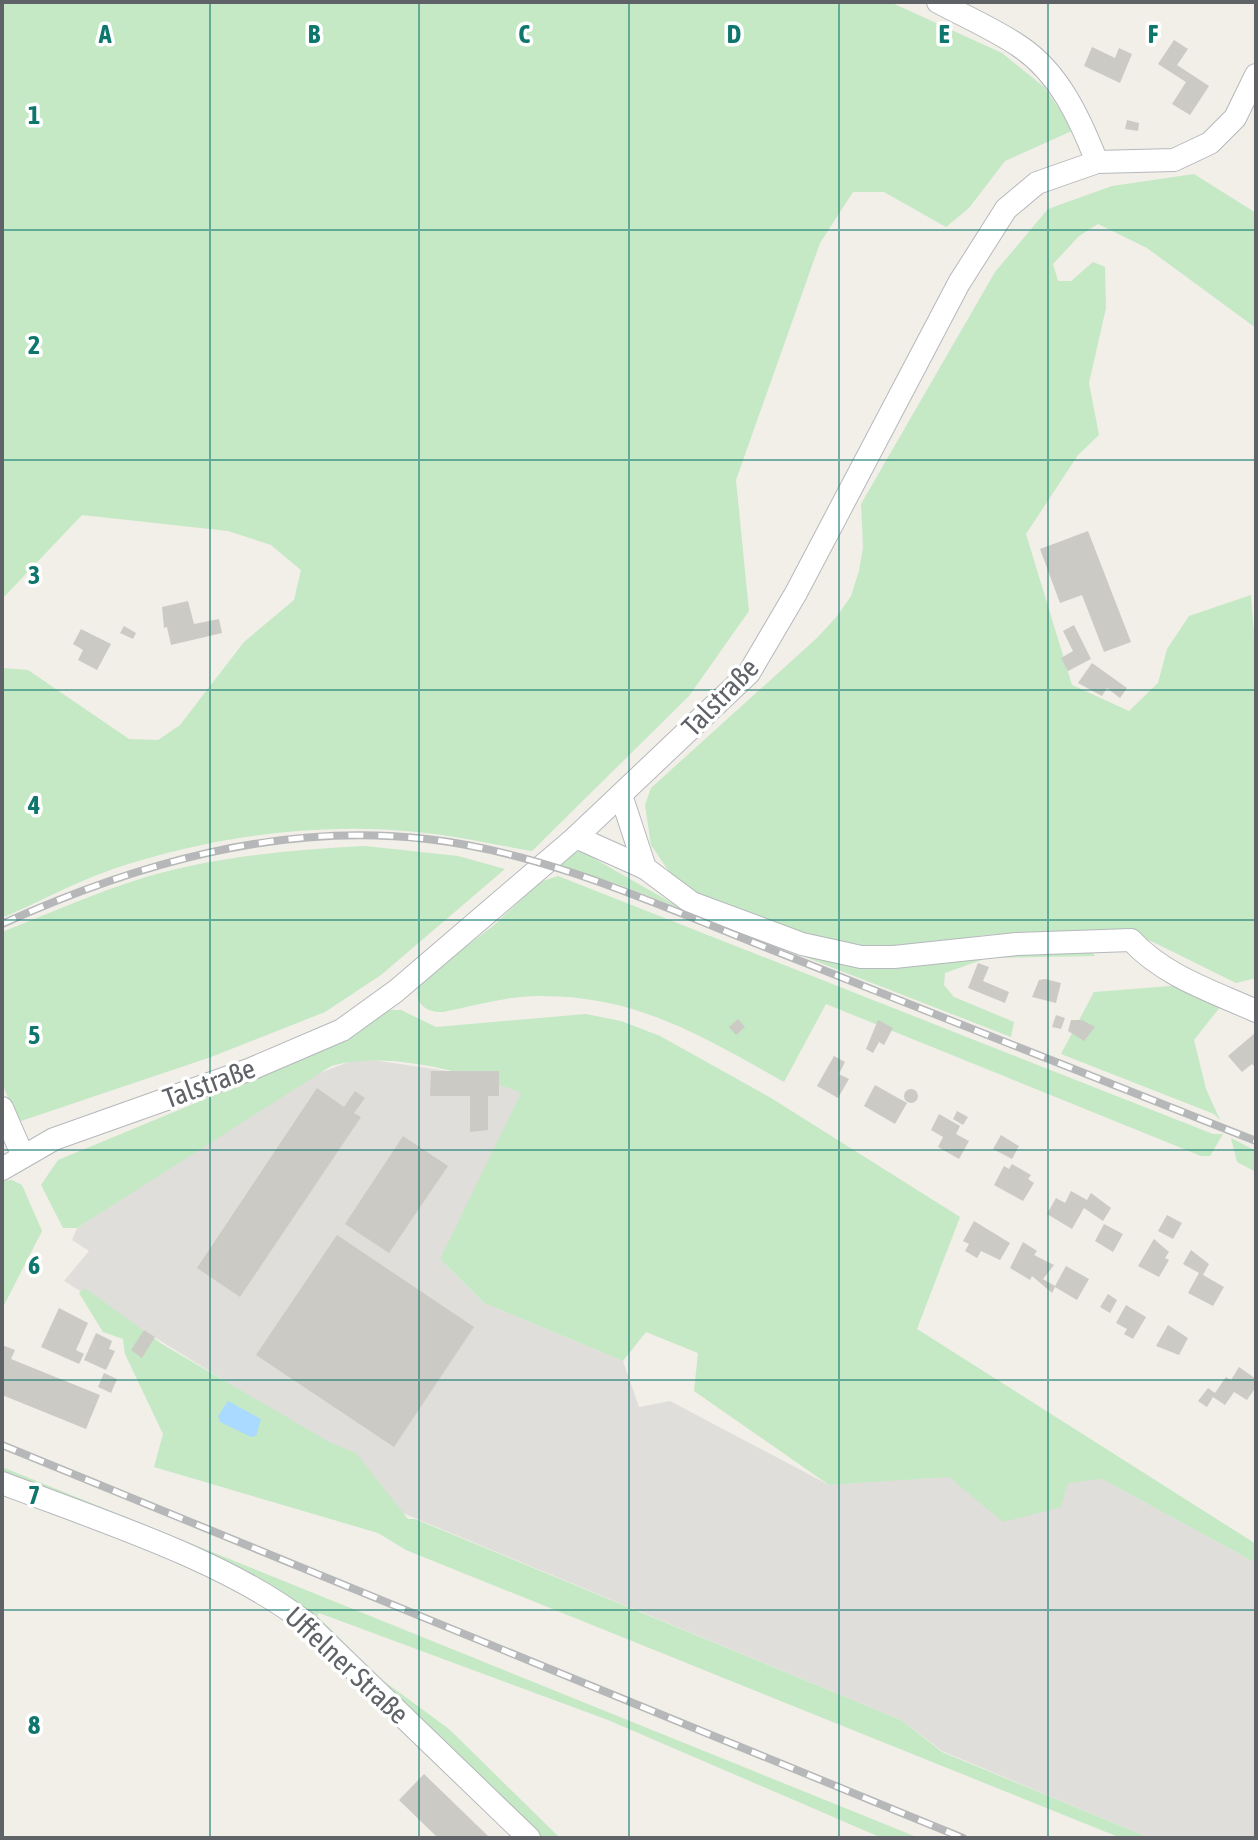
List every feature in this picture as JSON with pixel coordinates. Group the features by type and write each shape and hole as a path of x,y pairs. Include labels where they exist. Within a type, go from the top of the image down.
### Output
{"street":[{"path":"938,2 1020,46 1041,65 1077,112 1097,162"},
{"name":"Talstraße","path":"2,1169 22,1154 54,1139 251,1069 342,1030 396,991 576,837 749,673 765,649 959,283 1006,209 1037,183 1097,162 1174,160 1210,143 1235,118 1256,75"},
{"path":"621,795 645,868"},
{"path":"576,837 645,868 692,903 802,944 861,957 894,957 1017,944 1131,940 1146,956 1173,974 1256,1011"},
{"path":"2,1108 22,1154"},
{"name":"Uffelner Straße","path":"2,1483 214,1569 281,1603 305,1622 529,1838"}],"shaded area":[{"path":"359,1058 474,1075 522,1093 441,1260 484,1303 623,1361 639,1407 670,1401 829,1485 1080,1467 1256,1563 1256,1838 1150,1838 942,1751 901,1720 381,1504 301,1428 64,1281 89,1251 72,1240 77,1228 312,1076"}],"green space":[{"path":"2,2 890,2 1002,53 1044,87 1074,130 1005,161 969,208 946,227 884,192 853,192 820,243 736,480 749,611 689,696 532,851 406,831 332,829 258,835 185,849 113,869 2,918 2,668 28,670 129,739 158,740 180,725 244,642 294,600 301,570 271,545 228,531 82,515 2,599"},
{"path":"1194,174 1256,213 1256,328 1147,248 1098,224 1079,236 1053,264 1058,281 1071,281 1093,262 1105,267 1106,308 1089,383 1099,435 1078,455 1026,534 1072,685 1129,711 1158,683 1167,649 1189,616 1251,595 1256,661 1256,978 1236,983 1151,941 1043,932 984,935 907,949 855,946 793,930 702,896 674,879 651,845 645,805 651,788 818,637 851,596 863,547 861,504 995,272 1048,209 1112,186"},
{"path":"365,846 458,856 505,869 381,975 325,1012 211,1057 18,1122 2,1083 2,932 110,889 173,870 254,855"},
{"path":"581,851 679,907 757,935 919,958 1092,951 1095,956 987,958 945,973 944,985 954,997 1014,1022 1011,1037 620,885 560,866 571,854"},
{"path":"558,876 1213,1134 1223,1134 1210,1156 1201,1156 826,1004 784,1082 667,1021 607,1003 527,996 436,1012 420,1003 418,992 423,979 493,926 540,882"},
{"path":"1184,985 1224,1002 1194,1040 1206,1089 1220,1120 1214,1114 1061,1054 1094,992"},
{"path":"389,1010 401,1010 436,1027 586,1014 621,1021 660,1036 771,1098 960,1217 917,1329 1256,1544 1256,1563 1102,1479 1068,1483 1061,1507 1003,1522 949,1477 829,1485 694,1391 698,1353 646,1332 623,1361 484,1303 440,1259 521,1093 477,1078 402,1062 353,1062 331,1066 77,1228 63,1228 41,1185 58,1160 343,1042"},
{"path":"1231,1138 1256,1151 1256,1172 1237,1162"},
{"path":"12,1180 22,1185 42,1231 2,1309 2,1181"},
{"path":"85,1288 162,1344 329,1442 356,1453 408,1519 415,1519 901,1720 942,1752 1150,1838 1121,1838 406,1550 378,1533 154,1467 163,1434 125,1354 123,1339 103,1332 79,1293"},
{"path":"2,1467 919,1838 882,1838 608,1720 319,1613 317,1616 381,1679 449,1729 560,1838 533,1838 293,1608 2,1476"}],"water":[{"path":"228,1401 261,1419 256,1436 251,1437 220,1422 218,1416"}],"building":[{"path":"1174,40 1188,49 1177,65 1209,86 1190,115 1172,104 1186,82 1158,64"},
{"path":"1092,47 1115,58 1119,48 1132,54 1120,83 1084,66"},
{"path":"1127,120 1139,123 1138,131 1125,129"},
{"path":"1088,531 1131,642 1104,652 1082,595 1060,603 1040,549"},
{"path":"188,601 194,624 219,619 222,633 171,645 167,627 164,628 162,607"},
{"path":"1074,625 1091,659 1068,671 1061,658 1073,651 1063,631"},
{"path":"124,626 136,633 133,639 120,633"},
{"path":"81,629 111,644 97,670 78,660 83,650 73,644"},
{"path":"1092,663 1127,688 1120,698 1107,688 1102,696 1078,683"},
{"path":"978,963 989,967 983,981 1009,992 1005,1003 968,988"},
{"path":"1039,980 1061,983 1056,1003 1032,997"},
{"path":"1056,1015 1065,1018 1061,1029 1052,1027"},
{"path":"738,1019 745,1027 736,1035 729,1027"},
{"path":"878,1020 893,1028 884,1045 879,1042 873,1053 866,1049"},
{"path":"1071,1020 1082,1020 1095,1027 1084,1041 1068,1031"},
{"path":"1255,1033 1256,1068 1252,1064 1242,1072 1228,1056"},
{"path":"834,1056 845,1062 839,1074 849,1079 838,1098 817,1086"},
{"path":"431,1071 499,1071 499,1096 488,1096 488,1130 470,1132 470,1096 430,1096"},
{"path":"875,1085 907,1103 895,1124 864,1106"},
{"path":"317,1088 344,1107 355,1091 365,1098 354,1113 361,1117 240,1297 197,1268"},
{"path":"911,1089 918,1096 911,1103 904,1096"},
{"path":"957,1111 968,1117 963,1125 953,1119"},
{"path":"939,1114 960,1126 956,1134 969,1141 959,1159 938,1147 943,1137 931,1130"},
{"path":"1001,1135 1019,1146 1012,1159 993,1149"},
{"path":"403,1136 448,1166 389,1253 345,1224"},
{"path":"1012,1164 1031,1175 1028,1179 1034,1183 1023,1201 994,1185 1004,1166 1009,1169"},
{"path":"1071,1191 1087,1200 1091,1193 1111,1208 1103,1221 1084,1208 1072,1229 1047,1214 1056,1198 1065,1203"},
{"path":"1167,1215 1182,1223 1173,1239 1158,1231"},
{"path":"974,1221 1010,1243 1000,1260 981,1251 977,1258 965,1251 969,1244 963,1241"},
{"path":"1104,1224 1123,1234 1113,1252 1095,1241"},
{"path":"337,1235 474,1327 394,1447 256,1355"},
{"path":"1154,1239 1169,1252 1165,1258 1169,1260 1159,1277 1138,1266"},
{"path":"1023,1242 1037,1251 1034,1255 1054,1265 1043,1279 1055,1286 1066,1266 1089,1279 1077,1300 1055,1287 1052,1293 1032,1276 1030,1280 1010,1268"},
{"path":"1191,1250 1209,1264 1203,1275 1224,1287 1213,1306 1188,1293 1199,1273 1183,1264"},
{"path":"1108,1294 1117,1300 1110,1313 1100,1307"},
{"path":"1126,1305 1146,1317 1133,1339 1124,1334 1127,1329 1116,1323"},
{"path":"59,1308 88,1323 76,1350 84,1354 79,1364 41,1347"},
{"path":"1168,1325 1188,1338 1179,1355 1156,1346"},
{"path":"144,1330 155,1337 142,1358 131,1350"},
{"path":"96,1333 112,1341 109,1349 115,1351 106,1370 84,1360"},
{"path":"2,1345 15,1350 11,1359 100,1395 86,1429 2,1395"},
{"path":"1239,1367 1256,1379 1256,1387 1247,1400 1234,1392 1225,1405 1213,1397 1207,1407 1198,1401 1208,1388 1215,1393 1226,1377 1231,1380"},
{"path":"104,1373 117,1379 111,1393 98,1387"},
{"path":"424,1774 488,1836 486,1838 438,1838 399,1800"}],"railway":[{"path":"2,924 52,902 156,866 263,843 372,835 473,846 563,870 651,901 1256,1141"},
{"path":"2,1445 963,1838"}]}
